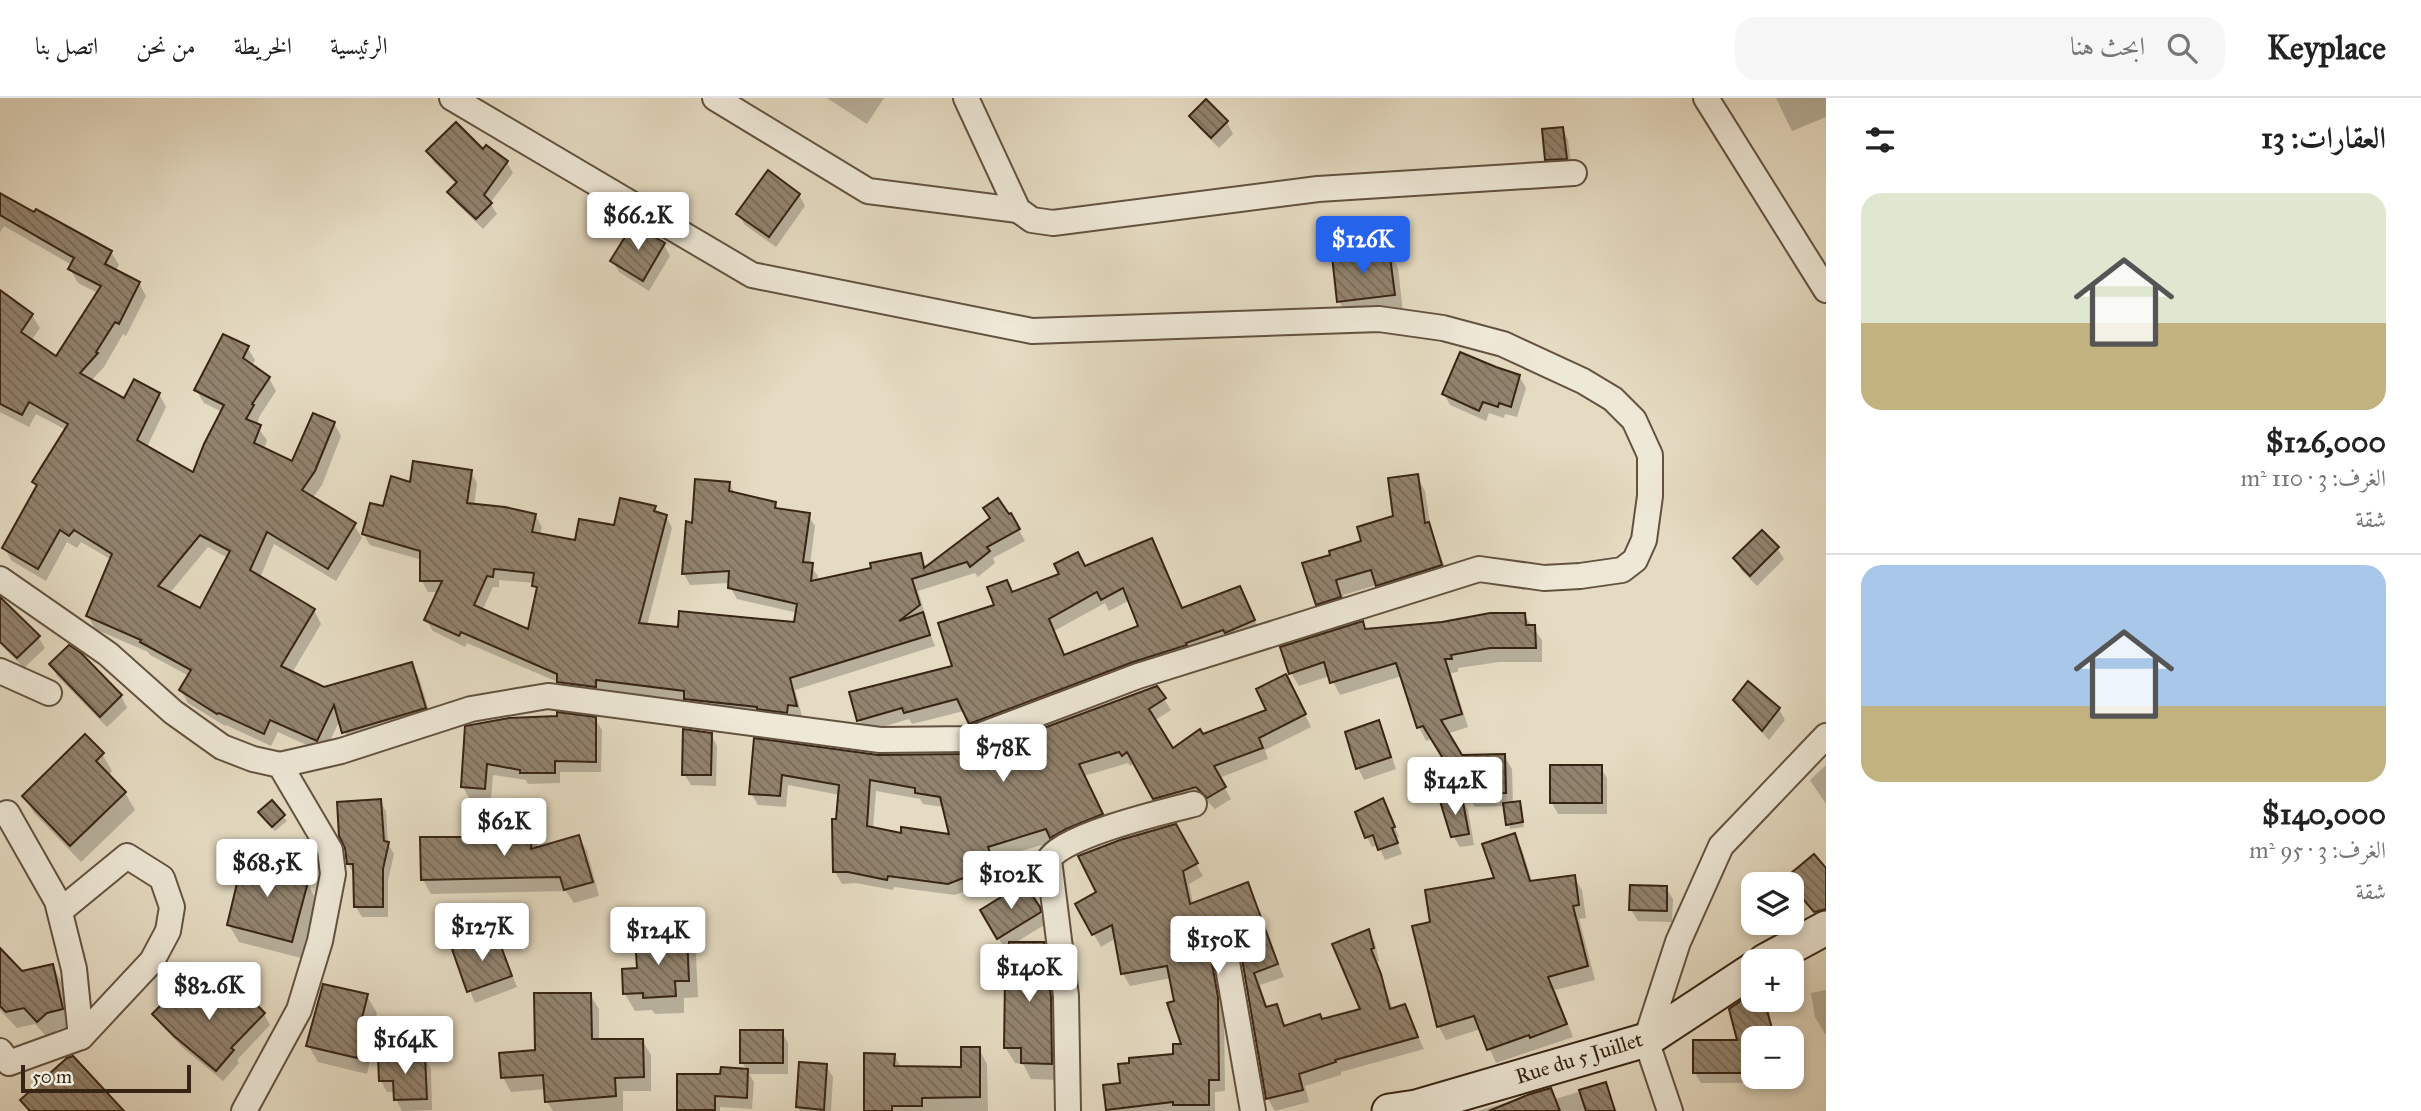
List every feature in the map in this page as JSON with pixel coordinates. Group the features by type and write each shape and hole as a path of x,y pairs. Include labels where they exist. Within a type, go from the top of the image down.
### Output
{"street":[{"path":"0,579 108,653 173,712 222,747 253,759 280,765 341,751 471,709 548,696 880,740 971,739 1138,676 1479,569 1544,578 1622,570 1635,560 1644,540 1650,496 1650,455 1634,420 1613,398 1503,344 1444,328 1379,319 1032,331 752,275 452,98"},
{"path":"715,98 868,191 1018,210 1032,220 1053,223 1318,189 1574,173"},
{"path":"966,98 1018,210"},
{"path":"1706,98 1826,290"},
{"path":"0,671 49,693"},
{"path":"1670,1111 1646,1040 1678,942 1721,846 1826,736"},
{"path":"244,1111 299,1010 320,942 333,874 330,850 280,765"},
{"path":"1068,1111 1066,996 1049,860 1059,848 1122,824 1194,804"},
{"path":"7,813 57,901 74,969 81,1037"},
{"path":"0,1051 9,1063 81,1037 152,961 168,932 172,907 162,878 127,856 60,911"},
{"path":"1788,949 1826,929"},
{"path":"1226,956 1253,1111"},
{"name":"Rue du 5 Juillet","path":"1389,1111 1416,1107 1646,1040 1741,978"}],"building":[{"path":"1206,99 1228,121 1211,138 1189,116"},
{"path":"456,122 483,149 486,145 508,161 484,195 492,203 476,219 447,192 457,182 426,151"},
{"path":"1563,127 1567,159 1545,160 1542,129"},
{"path":"768,170 800,194 769,237 736,214"},
{"path":"0,193 34,212 36,209 112,251 105,264 140,282 119,324 115,322 96,352 98,353 80,373 124,398 134,379 160,393 137,440 193,472 224,405 194,390 223,334 249,346 243,358 270,377 252,404 254,405 246,419 261,425 254,443 292,461 313,413 335,422 315,471 302,490 356,523 328,569 267,532 250,570 315,609 281,666 324,687 412,662 426,708 342,733 334,705 317,741 270,720 264,734 217,714 179,690 191,670 140,642 141,640 86,616 112,554 74,530 69,536 60,530 38,569 2,548 37,485 32,482 68,424 29,402 22,415 0,404 0,290 33,314 21,332 56,356 101,286 68,269 74,258 0,215","holes":["200,535 230,551 200,608 158,586"]},
{"path":"633,224 665,243 643,281 610,261"},
{"path":"1389,249 1395,295 1337,302 1332,256"},
{"path":"1460,352 1520,375 1511,407 1499,403 1498,407 1483,402 1479,411 1442,394"},
{"path":"413,461 472,470 467,503 536,514 532,532 575,540 579,519 614,525 620,498 656,506 654,511 667,515 639,623 678,627 679,611 794,622 797,604 728,588 729,571 682,574 686,521 692,523 695,479 730,482 729,491 776,502 775,508 810,513 803,562 813,563 811,581 871,568 870,563 921,553 924,568 990,518 983,508 998,498 1020,529 987,547 990,551 970,567 967,562 912,579 920,605 899,621 923,612 930,635 790,678 797,706 788,705 787,713 684,699 684,691 596,680 596,687 557,682 557,674 461,632 459,636 424,620 442,581 420,581 420,551 362,534 370,503 383,506 391,476 410,482","holes":["494,569 534,573 532,586 537,587 528,629 474,605 487,576 493,577"]},
{"path":"1418,474 1425,523 1429,522 1442,565 1376,586 1371,570 1336,580 1341,597 1316,605 1302,563 1330,555 1329,551 1361,541 1357,527 1393,516 1388,478"},
{"path":"1762,530 1779,547 1750,576 1733,558"},
{"path":"1152,538 1182,608 1240,586 1255,620 1225,633 1223,630 1133,662 969,724 957,699 904,713 902,708 857,721 849,692 952,666 938,623 994,605 987,587 1007,580 1012,592 1059,574 1054,564 1078,552 1085,566","holes":["1123,588 1138,626 1064,655 1049,619 1097,592 1101,600"]},
{"path":"0,597 40,636 17,658 0,642"},
{"path":"1490,613 1525,613 1526,625 1535,625 1536,648 1490,648 1451,655 1452,659 1445,659 1462,714 1441,720 1462,755 1505,754 1506,793 1465,794 1423,726 1417,728 1396,663 1330,683 1324,662 1289,674 1280,647 1363,621 1365,629 1442,622"},
{"path":"69,645 81,653 122,695 100,717 49,664"},
{"path":"1286,674 1306,714 1259,738 1263,748 1214,766 1226,787 1207,798 1196,787 1153,799 1127,752 1122,756 1119,752 1079,764 1103,814 1050,838 1046,829 988,847 995,866 948,884 888,876 887,880 848,872 833,872 832,819 836,819 839,785 782,775 780,796 749,794 754,738 878,755 983,751 983,756 1024,746 1022,736 1157,686 1166,698 1149,709 1173,748 1200,729 1203,734 1266,710 1256,689","holes":["870,780 915,788 915,793 940,797 949,834 901,827 901,833 867,826"]},
{"path":"1748,681 1780,708 1762,731 1733,700"},
{"path":"557,712 596,717 596,762 555,761 555,773 520,773 520,770 487,764 485,789 461,787 465,726 509,718 557,716"},
{"path":"1379,720 1391,757 1356,769 1345,732"},
{"path":"683,729 712,733 711,775 682,775"},
{"path":"85,734 104,753 96,761 126,792 70,846 22,796"},
{"path":"1550,765 1602,765 1602,803 1550,803"},
{"path":"1462,797 1469,834 1451,837 1440,801"},
{"path":"1383,798 1395,827 1392,828 1398,843 1378,850 1373,835 1365,838 1355,812"},
{"path":"381,799 384,841 389,842 383,869 383,907 354,907 353,864 347,864 345,848 339,836 337,802"},
{"path":"272,800 285,815 272,827 258,812"},
{"path":"1520,801 1523,822 1506,825 1503,803"},
{"path":"1176,824 1198,863 1183,871 1190,904 1248,882 1278,964 1254,973 1266,1007 1277,1004 1284,1026 1320,1014 1322,1019 1360,1009 1332,944 1369,929 1374,948 1371,949 1390,1009 1405,1004 1418,1037 1335,1060 1336,1062 1299,1074 1303,1090 1266,1099 1241,953 1232,942 1223,942 1216,945 1211,958 1218,997 1219,1080 1209,1080 1209,1105 1173,1105 1173,1102 1106,1110 1103,1085 1120,1083 1118,1064 1129,1063 1129,1058 1173,1054 1173,1044 1181,1044 1167,1003 1174,1001 1167,966 1121,974 1112,925 1092,935 1075,904 1096,892 1078,856 1120,840"},
{"path":"482,831 532,831 531,849 579,835 593,882 564,890 560,877 421,880 420,837 482,837"},
{"path":"1515,833 1530,881 1575,875 1579,905 1573,906 1588,966 1548,977 1567,1024 1487,1050 1474,1016 1437,1027 1412,926 1430,922 1425,890 1494,878 1482,844"},
{"path":"245,850 260,854 260,863 294,872 293,878 308,882 292,942 227,925"},
{"path":"1814,854 1826,868 1826,909 1814,912 1804,900 1804,872 1792,872"},
{"path":"1024,883 1041,912 997,939 980,910"},
{"path":"1630,885 1667,886 1667,911 1629,910"},
{"path":"496,933 512,976 467,992 452,949"},
{"path":"687,935 689,981 675,981 676,996 643,998 643,993 623,994 622,969 637,968 635,938"},
{"path":"1009,942 1044,942 1051,997 1052,1064 1021,1063 1021,1048 1004,1048 1005,979 1022,980 1010,959"},
{"path":"0,948 22,971 53,964 63,1009 47,1013 37,1022 24,1008 6,1012 0,1006"},
{"path":"184,982 210,1009 235,983 265,1013 231,1048 234,1050 216,1071 152,1014"},
{"path":"323,984 368,994 360,1026 364,1027 357,1058 306,1046"},
{"path":"534,993 591,993 592,1039 643,1039 644,1077 615,1078 616,1096 545,1102 543,1075 501,1078 499,1053 535,1050"},
{"path":"1741,1001 1741,1012 1767,1012 1771,1026 1741,1026 1741,1073 1693,1073 1693,1040 1737,1040 1729,1009"},
{"path":"740,1030 783,1030 783,1063 740,1063"},
{"path":"961,1047 980,1047 980,1097 922,1098 922,1106 892,1106 892,1111 864,1111 864,1053 895,1054 894,1066 961,1067"},
{"path":"73,1056 124,1111 30,1111 20,1100 67,1058"},
{"path":"425,1056 427,1099 394,1100 393,1081 379,1081 378,1057"},
{"path":"799,1062 827,1064 824,1110 796,1107"},
{"path":"721,1067 748,1069 747,1098 715,1096 715,1110 677,1110 677,1074 720,1074"},
{"path":"1606,1082 1615,1111 1586,1111 1579,1090"},
{"path":"1551,1088 1560,1111 1489,1111 1530,1094"}]}
